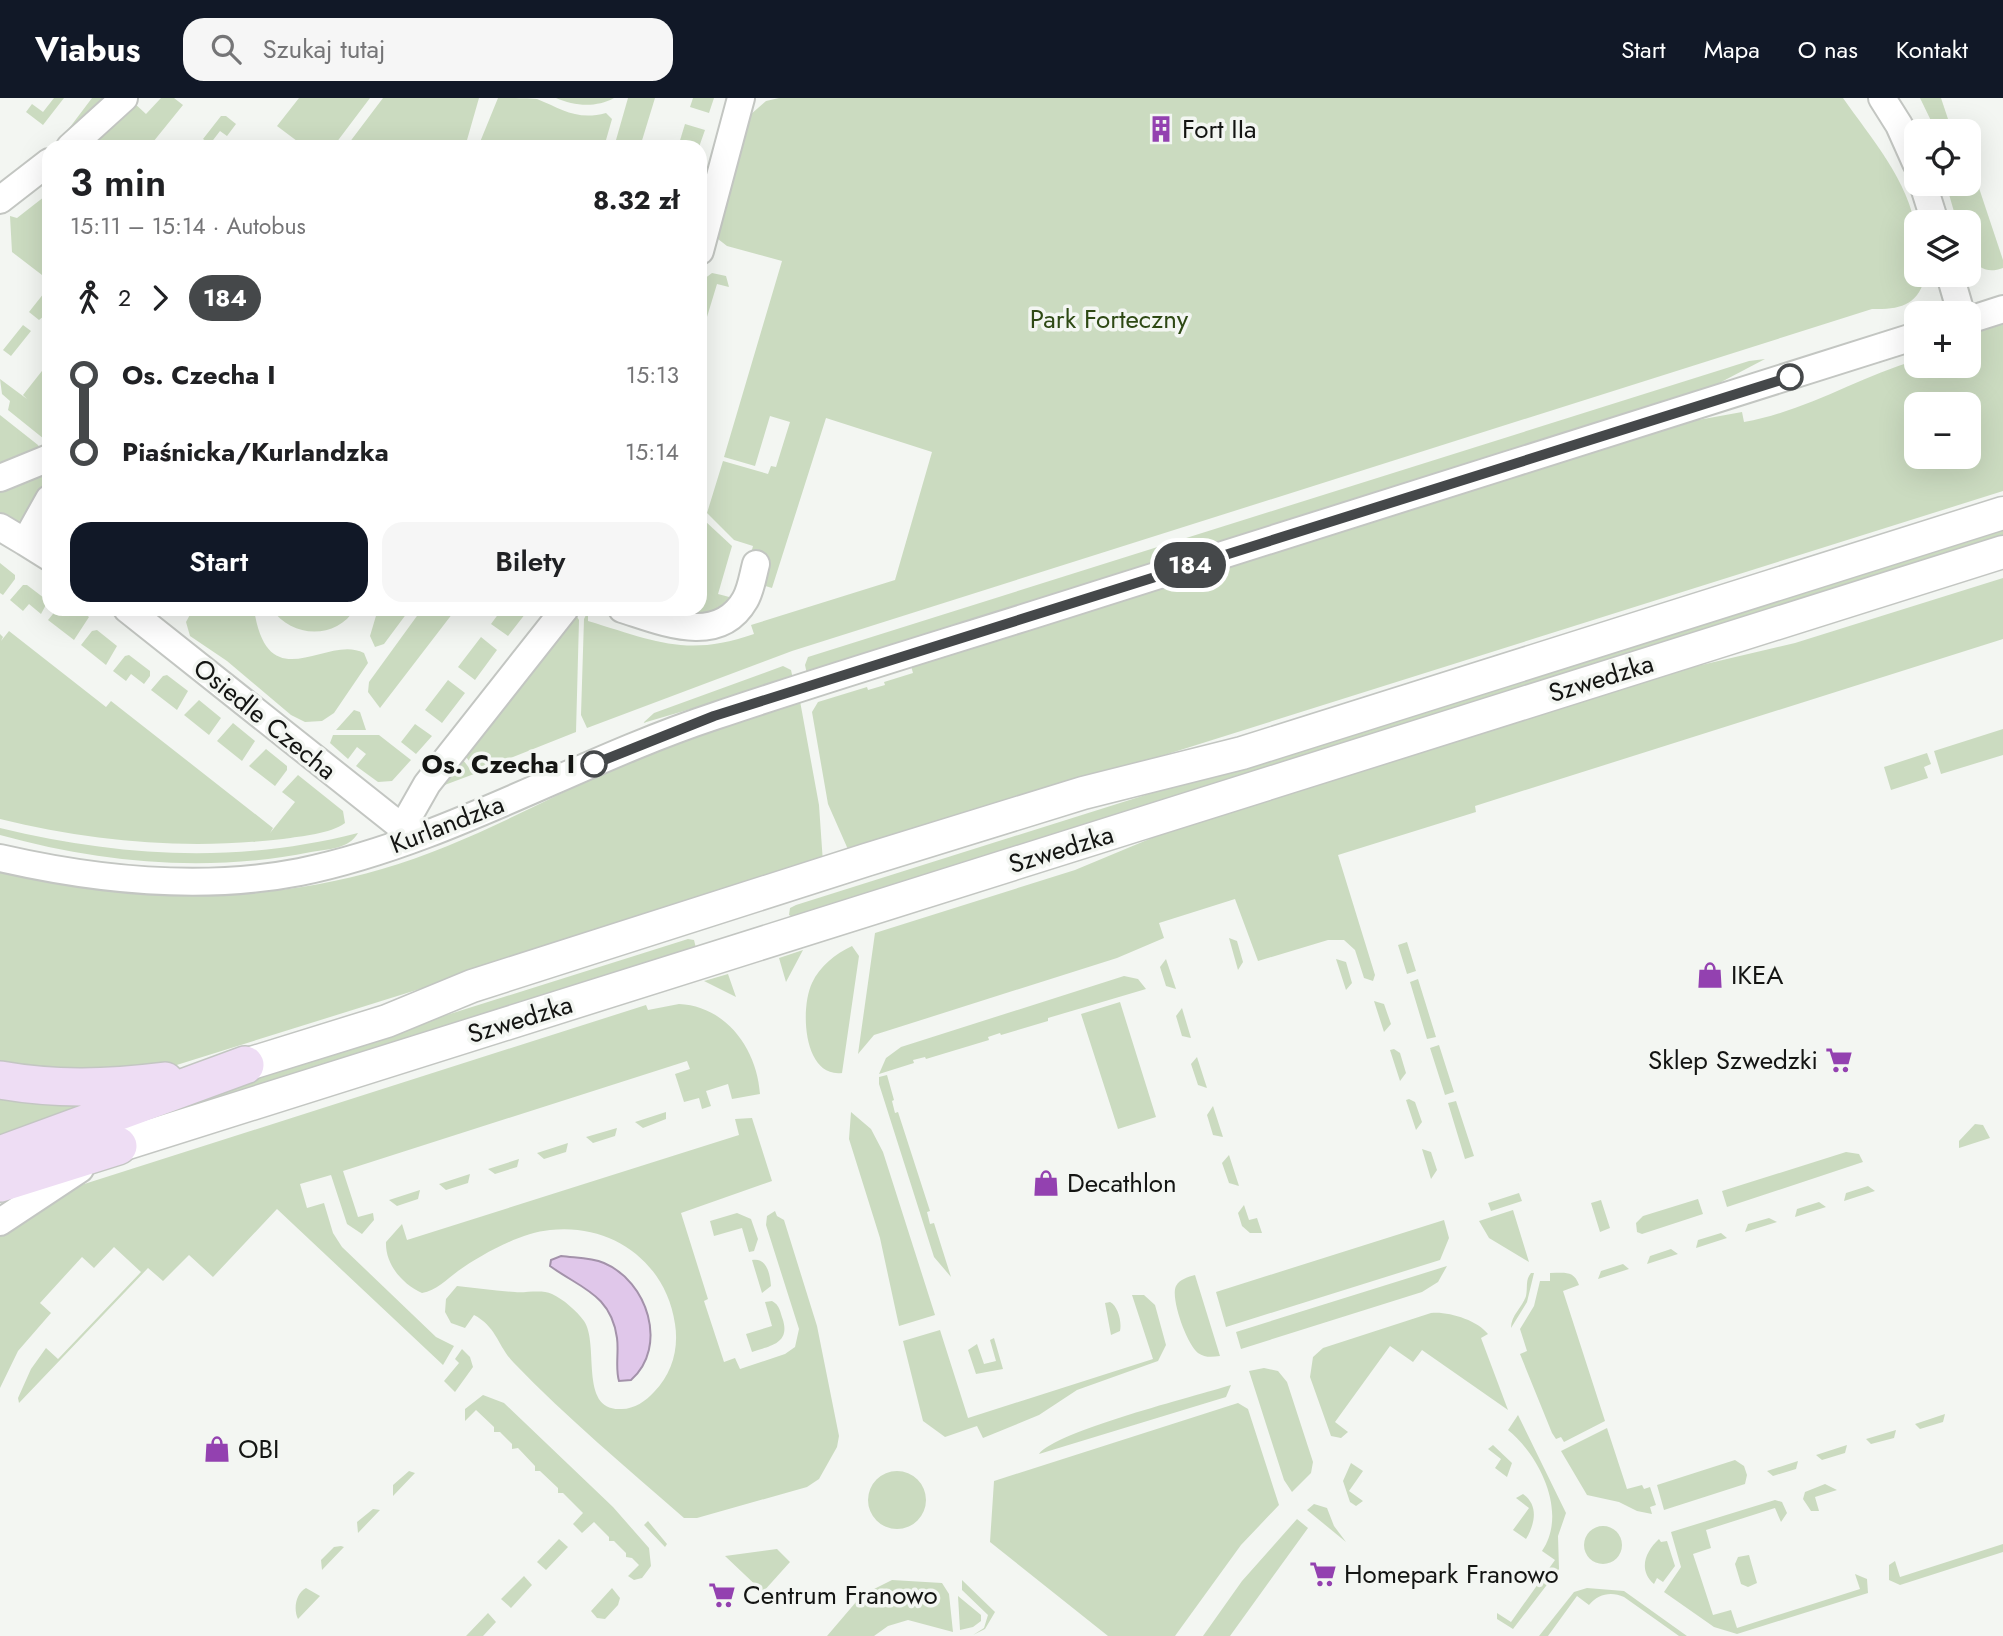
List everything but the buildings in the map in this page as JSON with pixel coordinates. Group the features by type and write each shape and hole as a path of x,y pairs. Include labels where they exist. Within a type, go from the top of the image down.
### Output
{"main road":[{"path":"0,1080 63,1089 104,1088 176,1079 245,1065"},
{"path":"0,1155 245,1065"},
{"path":"0,1183 118,1146"}],"street":[{"path":"78,140 124,98"},
{"path":"707,225 741,98"},
{"path":"1882,98 1904,136"},
{"path":"0,200 42,167"},
{"path":"1981,316 2003,309"},
{"name":"Kurlandzka","path":"0,858 111,877 146,880 237,879 317,868 714,716 1904,340"},
{"path":"0,478 42,461"},
{"path":"25,542 42,512"},
{"name":"Szwedzka","path":"245,1065 387,1021 472,986 866,860 1083,793 1242,753 2003,513"},
{"path":"0,527 42,553"},
{"name":"Szwedzka","path":"118,1146 2003,552"},
{"path":"646,616 690,629 711,627 757,598 756,564"},
{"name":"Osiedle Czecha","path":"136,616 408,833"},
{"path":"408,833 427,784 559,616"},
{"path":"0,1222 118,1146"}],"green space":[{"path":"54,98 64,98 43,125 26,112 32,104 43,112"},
{"path":"92,98 109,98 61,139"},
{"path":"161,98 174,98 183,105 155,140 96,140 133,102 146,114"},
{"path":"299,98 370,98 338,140 296,140 277,126"},
{"path":"383,98 479,98 467,140 351,140"},
{"path":"498,98 537,99 578,115 606,113 612,119 606,140 481,140"},
{"path":"556,98 614,98 585,105"},
{"path":"628,98 655,98 642,140 616,140"},
{"path":"693,98 714,98 709,113 690,107"},
{"name":"Park Forteczny","path":"779,98 1843,98 1877,144 1906,196 1911,210 1904,210 1904,287 1921,287 1913,299 1904,301 1904,305 1899,307 1872,309 792,651 587,728 581,715 586,616 588,616 588,621 651,640 670,644 708,645 754,634 751,625 895,580 932,452 826,418 772,588 759,584 749,561 753,546 734,540 707,513 723,461 768,474 771,466 776,467 790,422 770,416 755,466 724,457 782,261 727,246 718,239 750,115 766,101"},
{"path":"1920,98 1941,98 1948,119 1930,119"},
{"path":"221,116 226,116 236,124 227,136 220,131 213,140 203,139"},
{"path":"685,124 705,130 701,140 680,140"},
{"path":"1981,194 2003,260 2003,268 1992,270 1981,267 1981,210 1954,210 1949,196"},
{"path":"42,198 42,275 12,252 10,216 17,218"},
{"path":"712,273 726,276 729,287 717,284 707,317 707,277"},
{"path":"42,296 42,318 39,320 29,312"},
{"path":"2003,321 2003,491 850,854 828,804 812,712 818,702 867,687 868,690 885,685 884,682 913,673 911,666 1676,424 1742,412 1744,422 1767,417 1904,364 1904,378 1981,378 1981,328"},
{"path":"23,325 31,331 11,356 3,350"},
{"path":"1765,359 1706,390 807,674 805,665 808,657 1749,361"},
{"path":"42,371 42,437 8,410 10,401 2,394 0,379 27,399 23,395"},
{"path":"0,415 38,445 41,450 0,464"},
{"path":"42,473 41,493 27,515 14,524 0,522 0,488"},
{"path":"707,523 732,546 718,594 733,598 707,613"},
{"path":"2003,525 2003,538 794,918 789,915 790,908 796,905"},
{"path":"0,563 15,575 3,595 0,593"},
{"path":"2003,578 2003,639 1475,806 1476,812 1338,855 1375,975 1373,981 1364,978 1355,950 1344,940 1328,940 1258,961 1235,899 1159,923 1164,938 1117,958 874,1035 858,1054 875,933 1075,870 1183,825 1659,675 1795,643"},
{"path":"23,585 27,585 42,596 42,612 41,614 29,604 23,611 10,600"},
{"path":"51,616 89,617 74,640 48,620"},
{"path":"189,616 256,616 261,637 272,652 285,659 349,649 364,653 368,663 334,713 322,721 305,722 291,715 227,661 190,636 186,622"},
{"path":"278,616 349,616 337,626 314,632 290,626"},
{"path":"376,616 405,616 384,644 375,647 370,636"},
{"path":"417,616 451,616 380,708 368,692 369,682"},
{"path":"497,616 524,616 508,636 491,624"},
{"path":"573,616 577,616 579,620 576,732 483,769 474,767 462,752"},
{"path":"97,630 117,646 106,665 81,645 92,631"},
{"path":"9,631 106,707 111,701 273,828 270,833 295,802 282,792 298,775 343,811 345,823 324,832 283,839 176,844 70,833 0,819 0,634 3,637 1,641"},
{"path":"481,637 497,650 475,680 458,667"},
{"path":"129,655 150,671 144,684 131,674 126,681 113,671 125,656"},
{"path":"783,666 791,670 793,679 643,723 654,713"},
{"path":"167,675 188,691 177,710 151,690"},
{"path":"448,680 465,693 442,723 425,710"},
{"path":"199,700 221,718 209,735 184,715"},
{"path":"800,701 819,805 823,863 151,1073 0,1071 0,870 95,889 143,894 239,894 334,881 382,869 450,845 664,746"},
{"path":"354,710 360,712 366,730 336,730"},
{"path":"233,723 255,741 242,761 217,741"},
{"path":"415,724 432,736 416,754 401,742"},
{"path":"2003,729 2003,755 1941,774 1934,751"},
{"path":"333,735 379,735 411,760 392,781 378,782 356,766 366,754 357,747 348,759 330,743"},
{"path":"266,749 287,766 275,786 249,766"},
{"path":"1927,753 1931,764 1924,767 1928,778 1891,790 1884,767"},
{"path":"457,758 463,760 474,774 442,786"},
{"path":"0,828 90,845 179,853 268,849 358,833 344,845 331,849 272,858 193,863 116,858 38,845 0,835"},
{"path":"1229,938 1237,941 1243,962 1238,970"},
{"path":"688,939 694,940 696,948 18,1164 272,1070"},
{"path":"1407,942 1416,971 1407,974 1398,945"},
{"path":"852,946 859,956 842,1073 829,1072 819,1065 808,1039 808,994 815,977 824,966"},
{"path":"803,950 786,982 779,958"},
{"path":"1166,959 1176,989 1166,986 1160,967"},
{"path":"1336,959 1346,962 1352,983 1346,990"},
{"path":"728,974 736,997 704,981"},
{"path":"1124,976 1138,979 1146,989 1048,1018 1048,1021 1001,1035 1000,1033 988,1037 989,1040 926,1059 913,1060 914,1063 879,1074 886,1058 901,1047"},
{"path":"1418,979 1436,1037 1427,1039 1410,982"},
{"path":"1374,1001 1384,1004 1391,1024 1384,1032"},
{"path":"1120,1002 1156,1117 1118,1129 1081,1014"},
{"path":"679,1004 711,1013 736,1033 753,1061 760,1094 732,1099 728,1084 706,1091 711,1106 702,1109 699,1098 684,1102 675,1074 690,1069 687,1061 343,1171 358,1217 373,1213 374,1220 362,1234 347,1224 331,1175 300,1184 307,1208 324,1203 333,1233 342,1247 436,1337 454,1346 443,1365 277,1209 213,1277 189,1255 163,1281 148,1268 19,1403 18,1398 31,1369 46,1348 58,1359 141,1272 114,1247 94,1268 82,1257 40,1303 51,1313 18,1351 0,1388 0,1233 78,1186 646,1005 648,1010"},
{"path":"1182,1008 1191,1038 1182,1036 1176,1016"},
{"path":"1439,1045 1454,1092 1445,1095 1430,1048"},
{"path":"1394,1049 1400,1053 1406,1073 1400,1081 1390,1050"},
{"path":"1197,1057 1207,1088 1198,1085 1191,1064"},
{"path":"887,1075 895,1113 898,1112 930,1211 927,1212 930,1224 934,1223 951,1277 934,1257 879,1084 879,1077"},
{"path":"0,1091 106,1098 0,1147"},
{"path":"1406,1100 1415,1102 1422,1122 1416,1130"},
{"path":"1456,1101 1474,1156 1465,1159 1448,1103"},
{"path":"1213,1106 1223,1137 1213,1135 1207,1115"},
{"path":"666,1112 666,1119 643,1128 635,1122"},
{"path":"851,1112 871,1129 883,1152 935,1315 899,1326 880,1238 849,1139"},
{"path":"752,1118 772,1181 681,1213 708,1299 704,1301 724,1362 735,1358 740,1369 785,1354 795,1347 799,1329 766,1225 767,1216 775,1211 777,1216 784,1220 817,1326 839,1436 837,1447 819,1479 807,1487 697,1518 684,1518 534,1383 509,1357 488,1325 474,1315 465,1328 451,1323 445,1312 446,1299 457,1286 508,1292 544,1292 556,1296 584,1321 590,1345 592,1375 600,1400 608,1407 626,1409 644,1401 660,1385 670,1369 675,1352 675,1324 670,1302 648,1265 614,1240 573,1229 550,1230 526,1235 502,1245 468,1264 437,1287 422,1293 396,1272 388,1258 386,1242 402,1224 407,1240 739,1135 735,1119"},
{"path":"1975,1124 1983,1125 1990,1138 1959,1148 1959,1141"},
{"path":"617,1128 615,1136 593,1143 586,1137"},
{"path":"568,1143 566,1152 544,1159 537,1153"},
{"path":"1422,1149 1431,1152 1437,1170 1431,1179"},
{"path":"1846,1152 1859,1154 1863,1162 1727,1207 1722,1191"},
{"path":"1229,1155 1239,1186 1229,1183 1222,1163"},
{"path":"519,1159 517,1167 495,1174 488,1169"},
{"path":"470,1174 468,1183 446,1190 439,1184"},
{"path":"1868,1186 1875,1191 1844,1201 1846,1193"},
{"path":"420,1190 418,1199 397,1206 389,1200"},
{"path":"1519,1193 1522,1201 1491,1211 1488,1203"},
{"path":"1698,1199 1703,1214 1642,1234 1637,1232 1636,1223 1643,1216"},
{"path":"1601,1200 1610,1228 1600,1232 1591,1203"},
{"path":"1819,1202 1826,1207 1795,1217 1797,1209"},
{"path":"1244,1205 1249,1220 1257,1218 1262,1233 1250,1233 1242,1226 1238,1213"},
{"path":"1513,1210 1529,1262 1489,1238 1479,1221"},
{"path":"737,1213 751,1219 758,1239 754,1251 749,1252 742,1228 714,1236 710,1221"},
{"path":"1769,1218 1777,1222 1745,1232 1748,1224"},
{"path":"1444,1220 1449,1238 1440,1260 1226,1327 1216,1292"},
{"path":"1721,1233 1727,1238 1696,1248 1698,1240"},
{"path":"1671,1249 1678,1254 1647,1264 1650,1256"},
{"path":"752,1260 761,1261 769,1272 771,1286 762,1293"},
{"path":"1623,1264 1629,1269 1598,1279 1601,1271"},
{"path":"1447,1266 1438,1282 1422,1292 1241,1349 1236,1332"},
{"path":"1531,1273 1534,1273 1527,1302 1511,1328 1526,1296 1527,1281"},
{"path":"1550,1273 1571,1275 1579,1285 1563,1291 1605,1421 1564,1442 1561,1437 1556,1439 1552,1433 1520,1354 1527,1351 1520,1329 1534,1306 1540,1281 1550,1281"},
{"path":"1195,1275 1220,1356 1211,1357 1198,1353 1189,1341 1181,1321 1175,1300 1176,1286 1182,1280"},
{"path":"1132,1295 1144,1295 1155,1305 1166,1345 1158,1361 1077,1390 1039,1415 983,1438 977,1426 945,1437 923,1421 903,1341 940,1330 968,1418 1153,1359"},
{"path":"772,1301 777,1305 783,1320 784,1334 772,1346 752,1352 746,1334 772,1326 765,1302"},
{"path":"1110,1302 1117,1311 1120,1323 1120,1331 1111,1335 1105,1303"},
{"path":"1431,1313 1446,1313 1462,1318 1488,1334 1481,1338 1508,1410 1422,1350 1413,1362 1390,1346 1335,1422 1348,1432 1341,1438 1331,1436 1310,1377 1313,1357 1323,1348"},
{"path":"994,1338 1003,1369 976,1374 968,1350 977,1344 984,1364 996,1361 990,1340"},
{"path":"462,1349 470,1357 473,1367 455,1392 444,1381 459,1363 455,1359"},
{"path":"1264,1368 1278,1371 1287,1382 1313,1462 1311,1473 1292,1492 1284,1480 1249,1371"},
{"path":"1231,1385 1226,1397 1039,1454 1071,1435 1098,1425"},
{"path":"483,1395 504,1403 613,1507 649,1548 651,1566 642,1578 634,1580 628,1576 639,1565 632,1558 626,1557 626,1553 614,1541 609,1541 609,1537 594,1522 582,1533 573,1524 583,1513 563,1493 558,1493 558,1488 540,1471 535,1471 535,1466 518,1448 512,1449 512,1444 500,1432 494,1432 494,1427 476,1410 465,1421 465,1409"},
{"path":"1238,1403 1248,1409 1279,1505 1241,1545 1175,1636 1108,1636 990,1542 994,1481"},
{"path":"1945,1414 1943,1422 1920,1429 1915,1424"},
{"path":"1518,1415 1566,1513 1558,1536 1559,1569 1513,1629 1497,1619 1497,1613 1511,1622 1555,1560 1542,1551 1552,1520 1547,1486 1530,1455 1508,1430"},
{"path":"1607,1428 1627,1489 1642,1485 1644,1489 1650,1487 1656,1505 1650,1507 1652,1514 1637,1511 1619,1502 1587,1495 1561,1451"},
{"path":"1896,1430 1894,1438 1871,1444 1866,1439"},
{"path":"1493,1445 1512,1463 1507,1477 1495,1468 1501,1459 1488,1449"},
{"path":"1847,1445 1845,1453 1822,1460 1816,1455"},
{"path":"1735,1460 1744,1466 1747,1475 1745,1484 1664,1510 1657,1485"},
{"path":"1798,1461 1796,1469 1773,1476 1767,1471"},
{"path":"1351,1463 1363,1471 1349,1491 1363,1501 1356,1506 1350,1502 1343,1481"},
{"path":"409,1471 415,1473 393,1496 393,1485"},
{"path":"897,1471 913,1476 921,1484 926,1500 921,1516 913,1524 897,1529 881,1524 873,1516 868,1500 873,1484 881,1476"},
{"path":"1825,1484 1837,1490 1815,1497 1819,1511 1811,1511 1803,1499 1805,1492"},
{"path":"1523,1494 1528,1498 1534,1515 1526,1539 1513,1530 1529,1508 1516,1498"},
{"path":"1775,1500 1782,1502 1787,1513 1781,1522 1775,1508 1706,1530 1711,1548 1693,1554 1713,1615 1731,1610 1737,1628 1860,1589 1855,1574 1867,1579 1868,1593 1737,1634 1714,1627 1664,1592 1681,1567 1671,1532"},
{"path":"1314,1504 1327,1508 1334,1526 1346,1542 1307,1510"},
{"path":"373,1509 380,1510 358,1533 357,1522"},
{"path":"1297,1519 1308,1528 1230,1636 1203,1636 1242,1581"},
{"path":"648,1521 667,1544 665,1547 644,1525"},
{"path":"1603,1526 1617,1531 1622,1545 1617,1559 1603,1564 1589,1559 1584,1545 1589,1531"},
{"path":"559,1539 568,1547 546,1570 537,1562"},
{"path":"1659,1539 1661,1542 1667,1541 1675,1566 1663,1582 1657,1578 1654,1584 1646,1573 1645,1561"},
{"path":"2003,1544 2003,1552 1900,1585 1889,1580 1889,1565 1895,1561 1900,1577"},
{"path":"334,1547 344,1547 322,1570 321,1560"},
{"path":"777,1549 790,1562 763,1592 725,1556"},
{"path":"1749,1555 1757,1583 1748,1587 1741,1584 1735,1564 1738,1557"},
{"path":"524,1576 532,1585 511,1608 501,1599"},
{"path":"892,1580 942,1583 949,1594 953,1632 908,1620 888,1626 874,1636 827,1636 862,1595"},
{"path":"962,1580 995,1612 985,1629 973,1635 984,1628 988,1615 962,1590"},
{"path":"306,1588 320,1596 298,1619 296,1602"},
{"path":"612,1588 620,1598 618,1605 605,1619 597,1618 591,1611"},
{"path":"1587,1588 1624,1591 1687,1636 1679,1636 1624,1597 1610,1594 1596,1598 1589,1605 1577,1596 1548,1636 1539,1636 1574,1592"},
{"path":"958,1596 981,1615 981,1621 973,1627 960,1630"},
{"path":"488,1613 496,1622 483,1636 466,1636"}],"shaded area":[{"path":"561,1256 604,1263 632,1284 641,1299 648,1316 649,1350 643,1366 631,1380 619,1381 617,1338 608,1311 592,1294 550,1266 551,1260"}],"bus line":[{"name":"184","path":"594,764 714,716 1790,377"}],"place":[{"name":"Fort IIa","path":"1161,129"},
{"name":"Os. Czecha I","path":"594,764"},
{"name":"IKEA","path":"1710,975"},
{"name":"Sklep Szwedzki","path":"1839,1060"},
{"name":"Decathlon","path":"1046,1183"},
{"name":"OBI","path":"217,1449"},
{"name":"Homepark Franowo","path":"1323,1574"},
{"name":"Centrum Franowo","path":"722,1595"}]}
